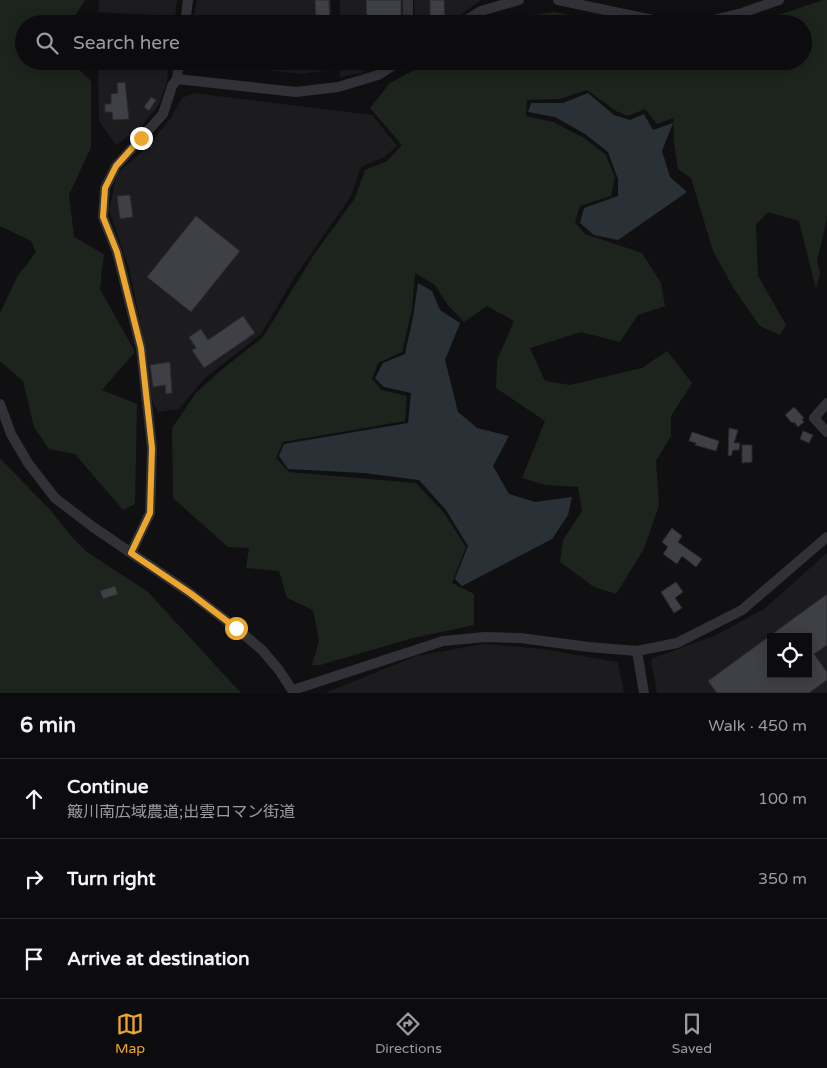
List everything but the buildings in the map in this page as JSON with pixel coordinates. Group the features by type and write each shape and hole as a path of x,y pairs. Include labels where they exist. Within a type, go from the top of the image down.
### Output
{"street":[{"path":"186,15 188,0"},
{"path":"408,0 408,15"},
{"path":"475,15 481,11 519,0"},
{"path":"558,0 630,15"},
{"path":"734,15 779,0"},
{"path":"131,553 150,513 152,448 141,348 117,252 103,217 105,188 116,166 162,114 172,86 177,79 178,70"},
{"path":"177,79 296,92 338,87 378,75 386,70"},
{"path":"827,403 814,418 827,432"},
{"path":"0,404 12,434 28,463 55,498 92,527 190,593 236,628 262,650 293,692 443,641 485,637 520,638 637,651 677,643 742,610 827,537"},
{"path":"637,651 644,693"}],"shaded area":[{"path":"0,0 85,0 76,15 15,15 15,70 79,70 91,81 91,147 69,195 74,237 104,254 100,289 135,352 102,390 137,404 135,504 123,510 75,454 49,449 34,427 23,381 0,361 0,313 17,277 36,252 31,241 0,226"},
{"path":"99,0 177,0 175,15 98,12"},
{"path":"197,0 331,0 332,15 194,15"},
{"path":"340,0 403,0 404,15 340,15"},
{"path":"414,0 481,0 460,15 415,15"},
{"path":"827,0 827,219 817,261 820,273 816,289 799,221 768,212 756,225 758,276 786,325 780,335 760,326 734,289 713,251 691,178 678,169 673,118 657,124 645,109 628,116 616,111 587,90 560,99 527,100 526,116 553,122 584,138 606,155 615,178 611,196 580,206 575,222 585,234 642,253 661,283 665,306 638,315 620,342 581,332 530,348 545,381 570,385 642,368 667,351 692,383 671,416 671,436 656,461 659,505 644,549 616,594 594,587 560,562 563,540 582,511 578,487 545,485 522,478 545,421 496,388 497,360 514,321 487,306 464,322 447,304 435,285 415,273 412,309 402,352 378,363 372,379 382,390 407,396 405,421 283,442 276,458 289,472 416,483 444,513 466,547 452,583 474,594 474,625 413,638 320,665 312,665 319,641 313,610 287,598 279,571 246,568 249,548 228,547 173,498 172,428 196,393 263,337 315,253 355,198 365,170 387,161 402,145 370,108 390,83 414,70 812,70 812,15 779,15"},
{"path":"555,12 569,15 532,15"},
{"path":"98,70 168,70 167,82 158,106 141,127 116,145 99,121"},
{"path":"269,70 328,70 303,74"},
{"path":"340,70 367,70 361,73 340,77"},
{"path":"193,93 372,115 397,146 384,157 361,167 351,196 294,278 261,334 204,379 179,409 158,412 152,400 147,354 129,268 109,210 117,174 150,144 171,118 182,98"},
{"path":"588,93 614,115 630,120 644,114 653,130 673,123 662,151 670,177 687,192 618,240 594,235 580,223 584,208 618,196 618,179 608,152 585,134 555,117 528,112 531,103 563,103"},
{"path":"418,283 432,291 440,310 460,323 445,360 458,412 477,428 509,436 493,466 509,494 535,502 572,497 568,515 552,539 462,586 455,579 468,546 446,510 419,480 364,473 288,469 279,456 284,444 408,423 411,393 384,387 375,378 383,363 405,354"},
{"path":"0,458 87,552 148,592 241,693 0,693"},
{"path":"827,553 827,693 657,693 651,659 716,635 764,609"},
{"path":"483,644 542,649 618,662 624,693 325,693 416,656"}],"route":[{"path":"141,138 116,166 105,188 103,217 117,252 141,348 152,448 150,513 131,553 190,593 236,628"}]}
